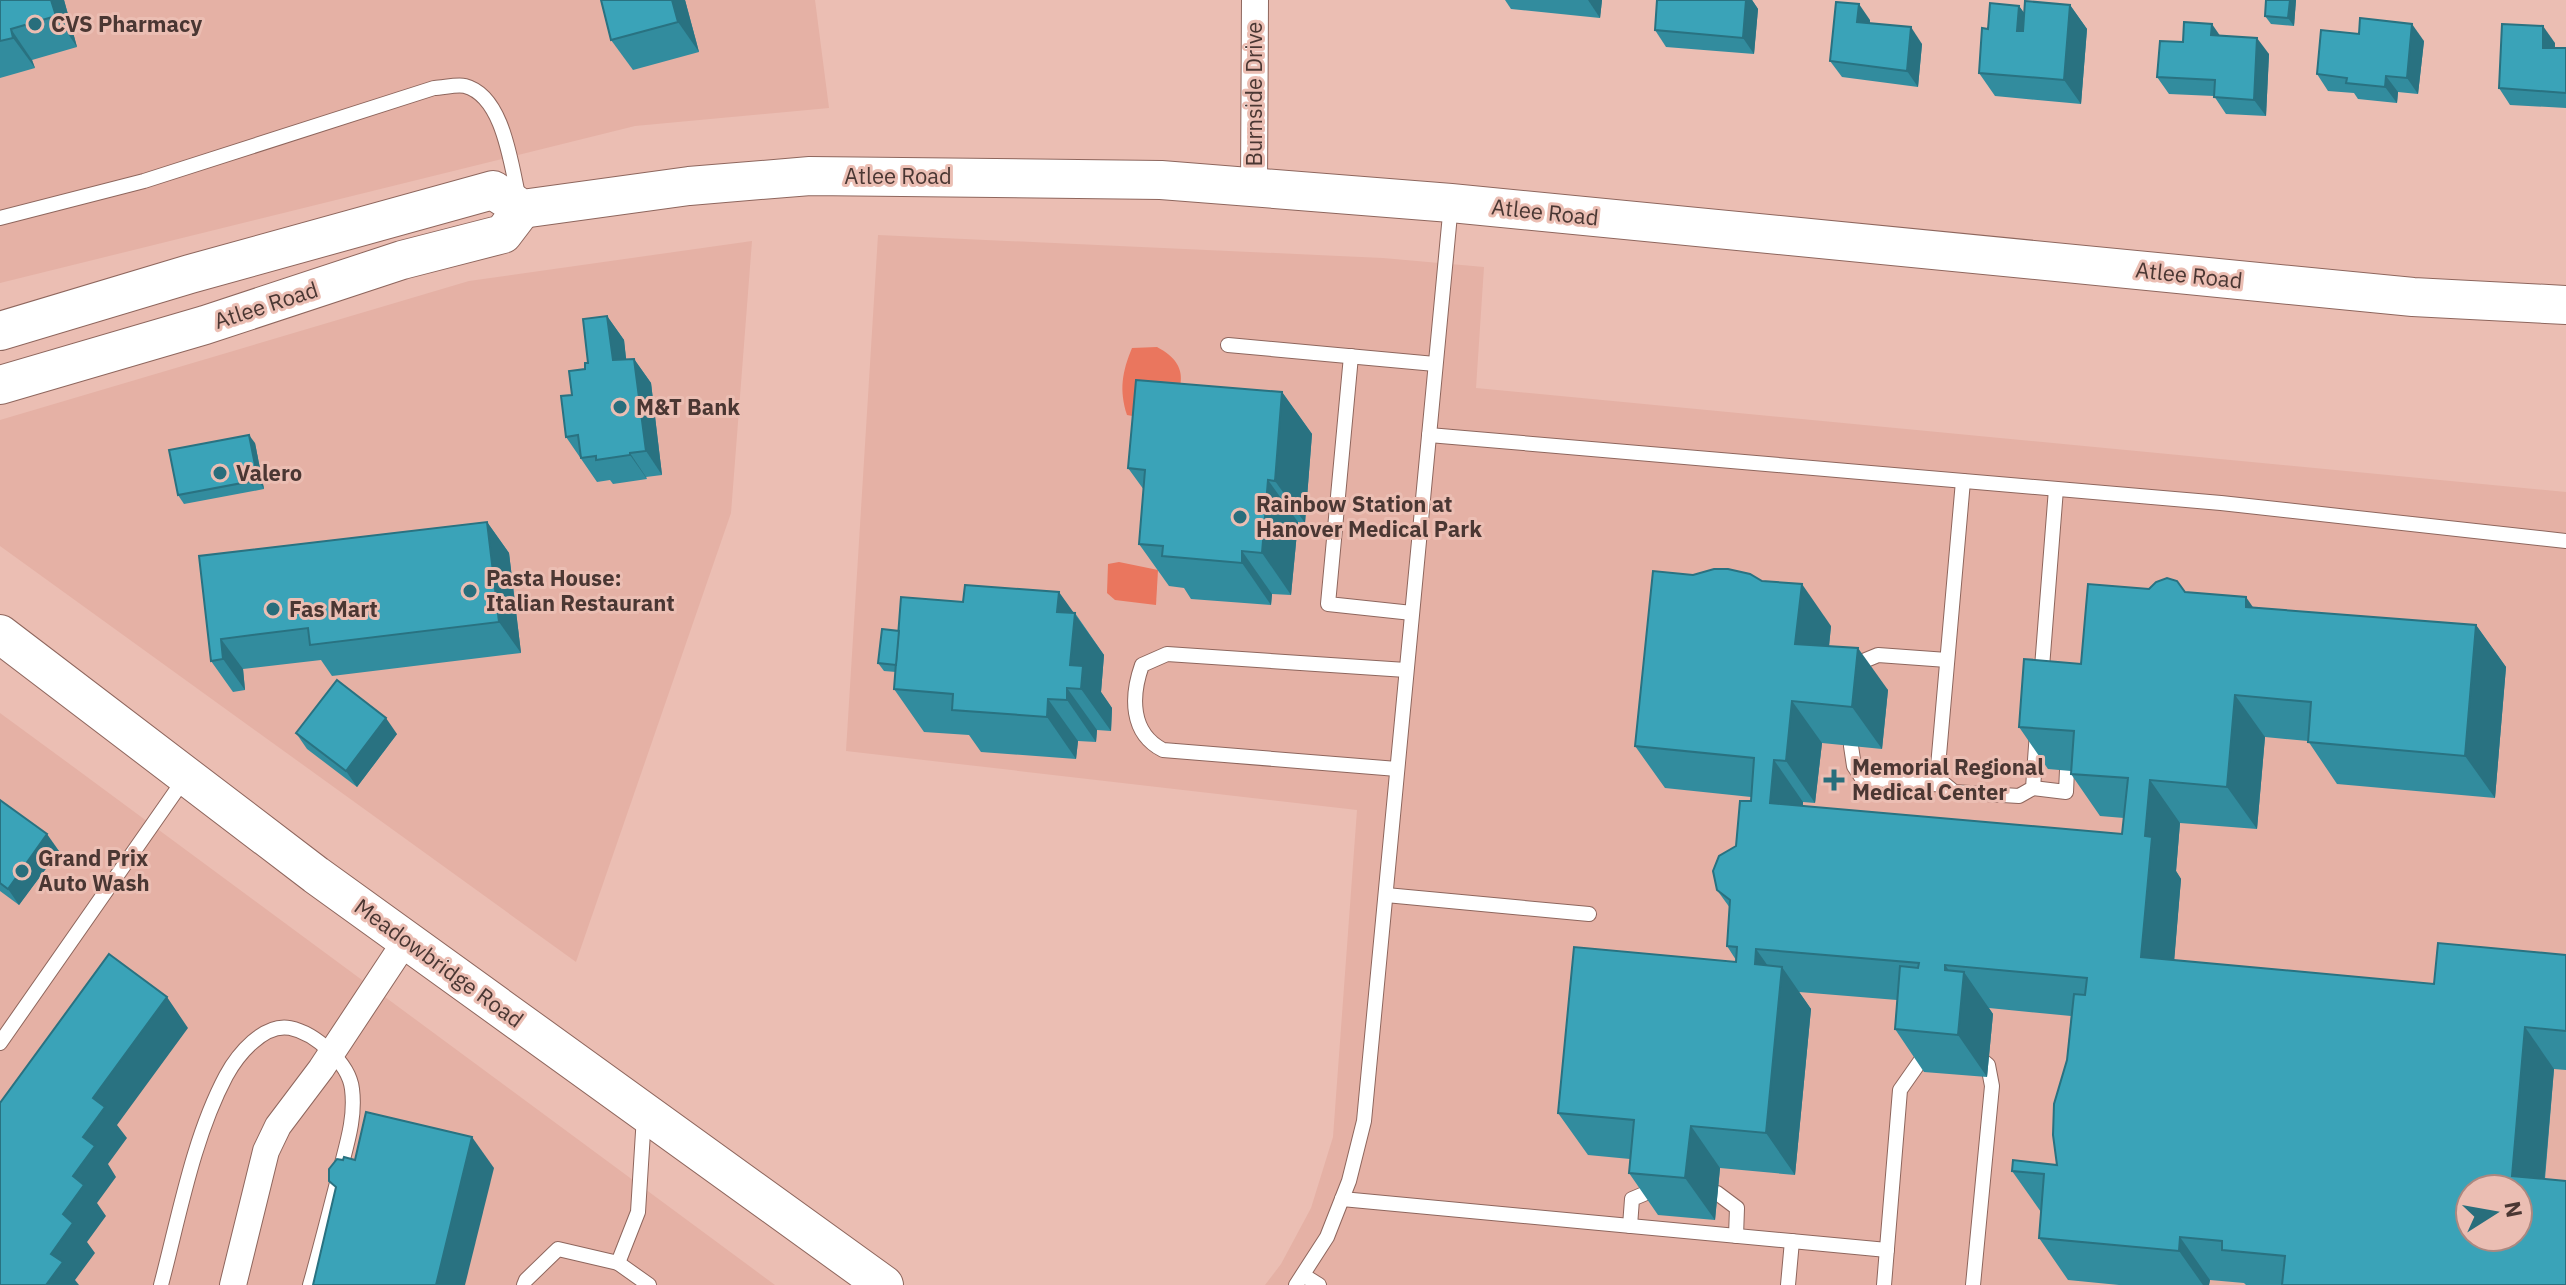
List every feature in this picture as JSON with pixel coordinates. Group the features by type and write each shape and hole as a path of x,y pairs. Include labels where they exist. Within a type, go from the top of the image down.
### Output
{"main road":[{"name":"Atlee Road","path":"0,385 205,325 402,260 503,234 522,209 689,186 810,176 1161,180 1451,203 2397,295 2566,305"},
{"path":"0,331 190,274 493,190 522,209"},
{"name":"Meadowbridge Road","path":"0,634 316,875 884,1285"}],"street":[{"name":"Burnside Drive","path":"1254,187 1255,0"},
{"path":"233,1285 266,1151 278,1126 407,939"}],"lane":[{"path":"0,218 144,181 434,88 463,86 481,94 496,113 522,209"},
{"path":"1319,1285 1299,1280 1327,1237 1349,1181 1364,1121 1451,203"},
{"path":"1228,345 1435,364"},
{"path":"1351,356 1328,604 1412,613"},
{"path":"1429,435 2237,505 2566,541"},
{"path":"1963,481 1937,778 1954,792 2019,796 2033,788 2066,792 2067,770"},
{"path":"2033,788 2043,691 2056,489"},
{"path":"1397,769 1163,750 1149,743 1135,717 1134,688 1142,665 1167,654 1406,670"},
{"path":"1857,688 1861,662 1878,655 1947,660"},
{"path":"1851,746 1854,766 1862,778 1945,785"},
{"path":"0,1043 186,777"},
{"path":"1386,895 1589,914"},
{"path":"161,1285 203,1128 227,1074 252,1043 267,1031 281,1027 296,1029 332,1051 352,1086 352,1122 310,1285"},
{"path":"1884,1285 1900,1090 1926,1053 1950,1050 1972,1051 1988,1065 1992,1086 1973,1285"},
{"path":"618,1263 638,1212 645,1111"},
{"path":"1630,1226 1632,1199 1661,1186 1717,1193 1737,1208 1736,1236"},
{"path":"1342,1199 1887,1250"},
{"path":"1788,1285 1792,1241"},
{"path":"524,1285 558,1249 618,1263 649,1285"}],"shaded area":[{"path":"0,0 815,0 829,108 635,126 0,283"},
{"name":"Memorial Regional Medical Center","path":"878,235 1383,258 1484,267 1476,388 2566,492 2566,1285 1265,1285 1281,1264 1311,1208 1333,1137 1357,810 846,751"},
{"path":"752,241 731,513 576,962 0,546 0,420 469,281"},
{"path":"1157,347 1176,363 1181,381 1165,422 1127,415 1122,389 1132,348"},
{"path":"1119,562 1158,570 1156,605 1115,600 1107,593 1108,564"},
{"path":"0,713 75,768 775,1285 0,1285"}],"building":[{"path":"0,0 51,0 56,16 11,29 13,38 0,41"},
{"path":"601,0 672,0 678,22 611,40"},
{"path":"1657,0 1746,0 1743,38 1655,30"},
{"path":"2266,0 2290,0 2288,18 2265,16"},
{"path":"2025,1 2070,5 2064,80 1979,73 1982,28 1988,29 1990,3 2019,6 2017,31 2023,31"},
{"path":"1836,2 1859,4 1857,22 1911,27 1907,71 1830,61"},
{"path":"2360,18 2412,24 2407,78 2386,76 2385,87 2346,83 2347,78 2317,74 2321,30 2359,34"},
{"path":"2184,22 2212,24 2211,35 2257,38 2254,100 2214,97 2215,80 2157,77 2160,41 2183,42"},
{"path":"2502,24 2543,26 2543,48 2566,48 2566,93 2499,88"},
{"name":"M&T Bank","path":"607,316 613,360 634,359 646,451 596,460 596,456 581,458 578,435 566,437 561,396 572,395 569,371 585,369 585,363 588,363 583,319"},
{"path":"1136,380 1282,392 1275,481 1268,480 1262,553 1242,551 1242,563 1162,556 1163,546 1139,544 1145,470 1128,468"},
{"name":"Valero","path":"249,435 258,480 178,495 169,450"},
{"path":"487,522 499,622 310,645 308,628 221,639 223,659 211,661 199,556"},
{"path":"1728,569 1750,574 1762,581 1802,584 1795,644 1858,648 1852,707 1792,701 1786,761 1774,760 1770,803 2122,834 2128,778 2071,774 2074,731 2019,727 2024,659 2081,664 2088,584 2149,589 2167,578 2177,581 2185,592 2246,597 2246,607 2476,625 2465,756 2308,742 2311,702 2235,695 2227,787 2150,780 2145,836 2152,837 2141,957 2434,984 2438,943 2566,955 2566,1031 2525,1027 2512,1173 2454,1173 2454,1253 2534,1253 2534,1178 2566,1181 2566,1285 2282,1285 2285,1256 2222,1250 2222,1241 2180,1237 2179,1251 2039,1238 2044,1174 2012,1171 2013,1160 2057,1165 2053,1135 2054,1104 2067,1060 2074,994 2085,995 2087,978 1945,965 1945,970 1964,972 1958,1035 1895,1029 1900,966 1918,968 1919,963 1756,949 1755,964 1782,967 1766,1133 1691,1126 1685,1178 1629,1173 1634,1120 1558,1113 1574,947 1736,962 1737,947 1727,946 1730,900 1717,890 1713,871 1719,856 1736,846 1740,801 1751,801 1754,758 1635,746 1653,571 1693,575"},
{"path":"965,585 1059,592 1057,612 1075,613 1070,665 1083,666 1081,689 1067,688 1067,700 1048,699 1047,717 952,710 953,694 894,689 901,597 963,602"},
{"path":"882,629 899,631 896,665 878,663"},
{"path":"337,680 386,718 346,771 296,733"},
{"path":"0,800 47,834 8,889 0,883"},
{"path":"109,954 167,997 93,1098 105,1107 83,1137 95,1146 73,1176 84,1185 63,1214 73,1223 51,1254 63,1262 46,1285 0,1285 0,1103"},
{"path":"366,1112 472,1137 436,1285 313,1285 336,1187 329,1181 329,1169 337,1159 355,1160"}],"place":[{"name":"CVS Pharmacy","path":"35,24"},
{"name":"M&T Bank","path":"620,407"},
{"name":"Valero","path":"220,473"},
{"name":"Rainbow Station at Hanover Medical Park","path":"1240,517"},
{"name":"Pasta House: Italian Restaurant","path":"470,591"},
{"name":"Fas Mart","path":"273,609"},
{"name":"Memorial Regional Medical Center","path":"1834,780"},
{"name":"Grand Prix Auto Wash","path":"22,871"}]}
